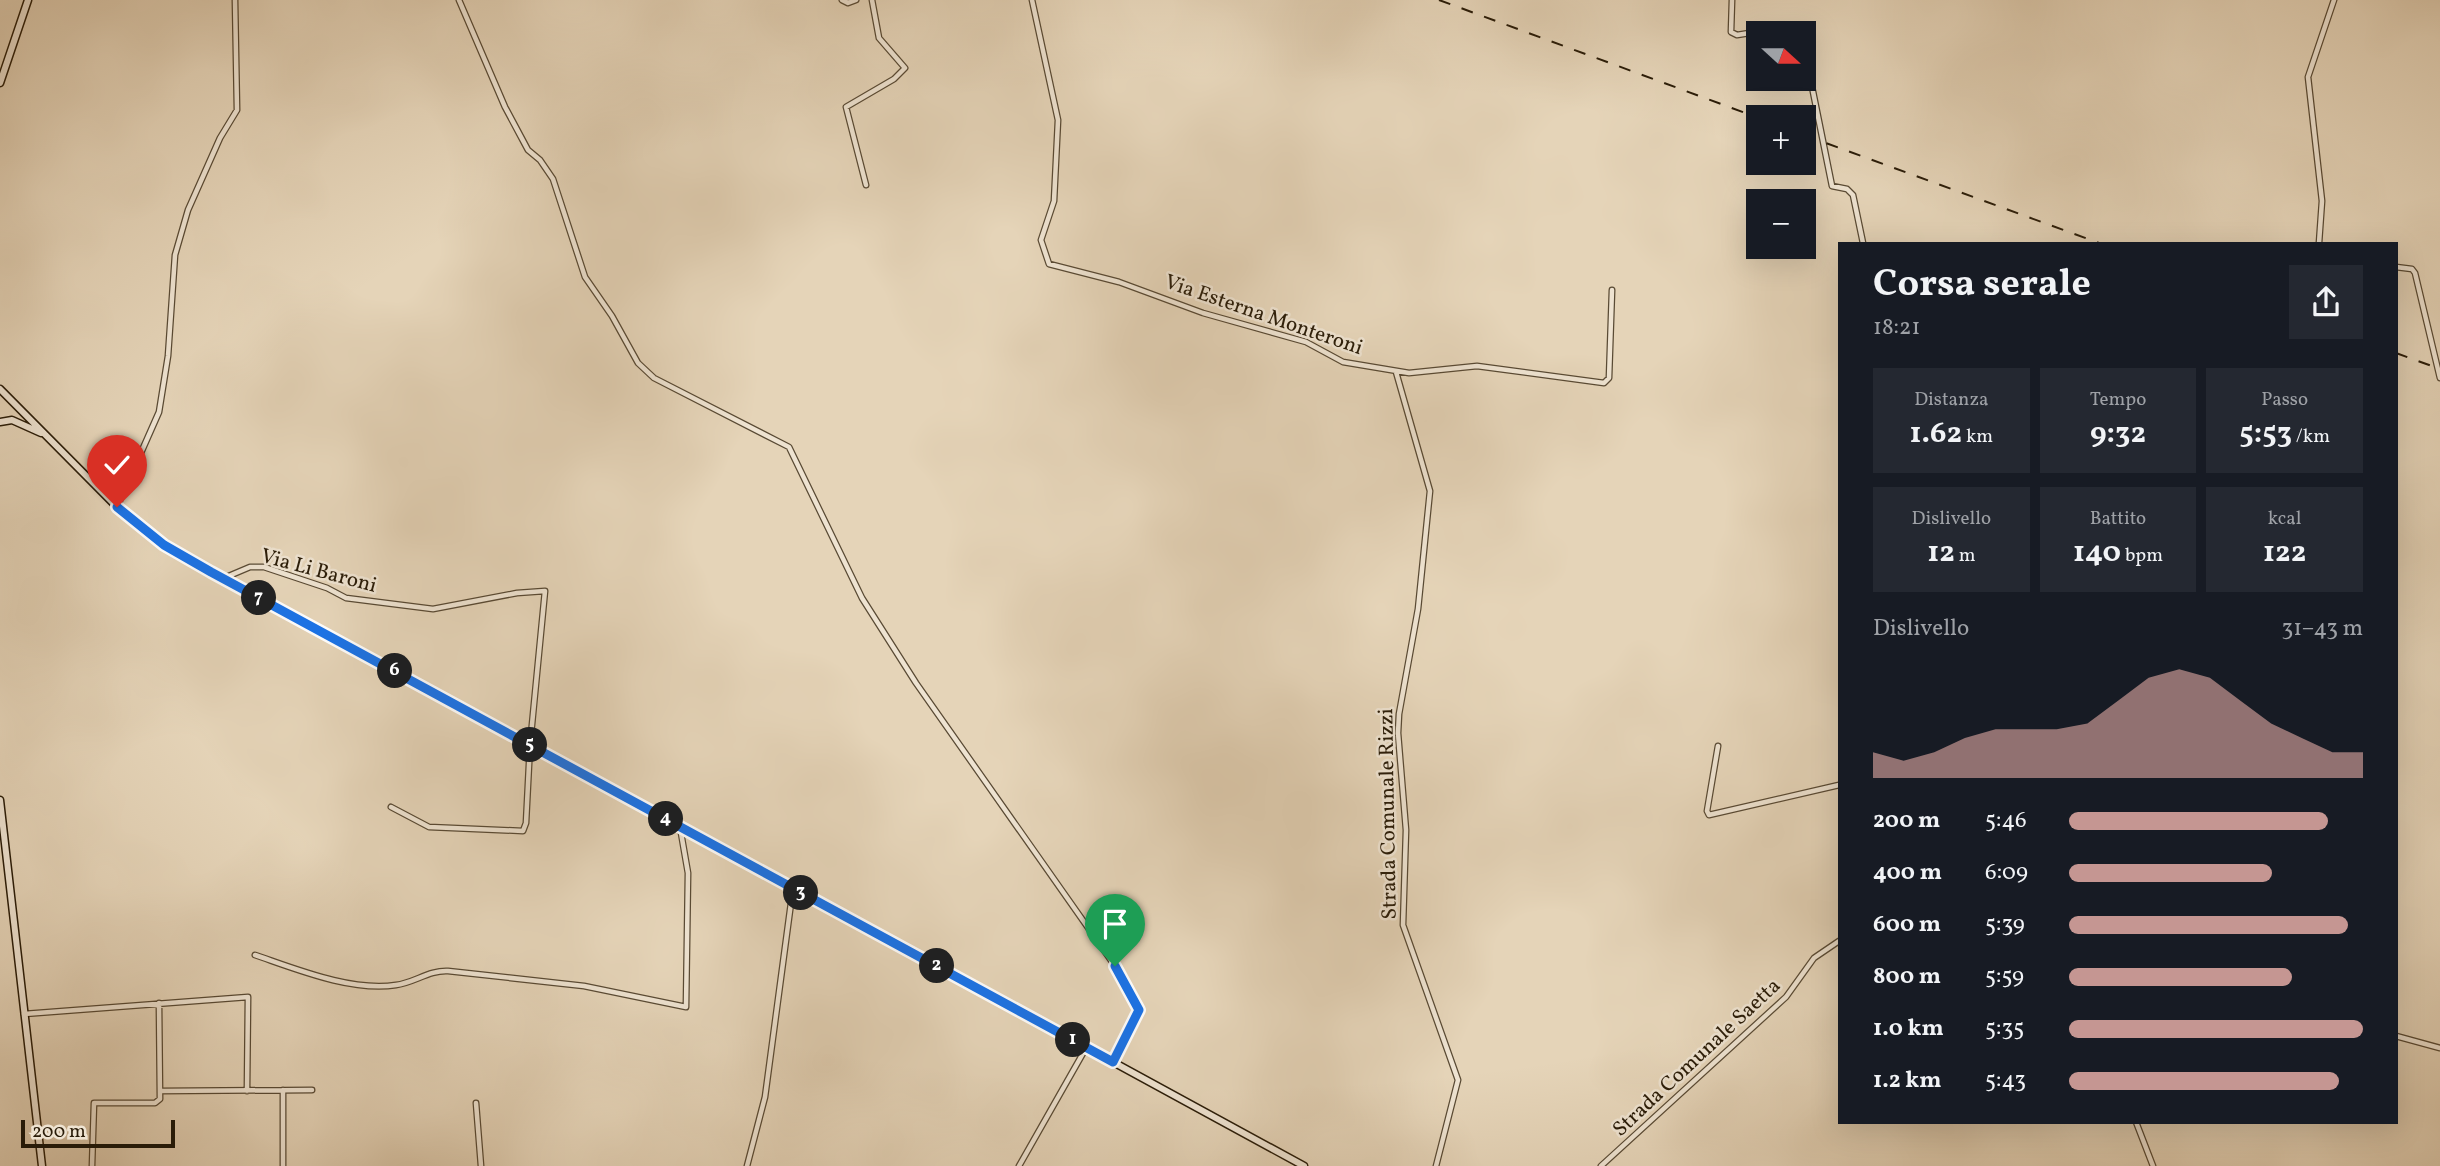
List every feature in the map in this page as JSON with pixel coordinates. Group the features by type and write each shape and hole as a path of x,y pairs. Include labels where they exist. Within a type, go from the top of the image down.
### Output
{"street":[{"path":"0,83 28,0"},
{"path":"117,507 159,412 168,356 175,255 188,210 220,138 237,110 235,0"},
{"path":"459,0 516,128 528,150 540,160 553,179 585,277 612,316 638,363 654,378 789,447 862,598 916,683 1115,966 1139,1010 1113,1062"},
{"path":"842,0 848,3 856,0"},
{"path":"866,185 846,107 894,79 905,68 879,38 872,0"},
{"name":"Via Esterna Monteroni","path":"1032,0 1058,120 1054,201 1041,240 1049,264 1119,282 1203,313 1306,342 1343,362 1396,372 1477,366 1604,383 1609,378 1611,364 1612,290"},
{"path":"1732,0 1731,32 1737,36 1746,34"},
{"path":"2319,242 2322,201 2308,77 2334,0"},
{"path":"1813,91 1832,186 1846,189 1853,195 1863,242"},
{"path":"2398,267 2412,269 2415,273 2440,378"},
{"name":"Strada Comunale Rizzi","path":"1396,372 1430,491 1418,609 1398,733 1406,830 1403,925 1458,1080 1436,1166"},
{"path":"0,389 117,507 164,545 1304,1166"},
{"path":"12,420 20,410"},
{"path":"0,422 12,420 44,434"},
{"name":"Via Li Baroni","path":"223,579 250,567 264,567 327,588 346,598 433,609 517,593 545,592 530,745"},
{"path":"391,807 429,827 523,831 526,823 530,745"},
{"path":"1718,746 1707,811 1709,815 1838,785"},
{"path":"0,800 42,1166"},
{"path":"255,955 335,981 396,985 434,972 448,971 584,986 686,1007 687,859 680,827"},
{"path":"747,1166 767,1085 793,888"},
{"name":"Strada Comunale Saetta","path":"1601,1166 1786,997 1814,958 1838,942"},
{"path":"24,1014 248,997 247,1091"},
{"path":"92,1166 94,1103 159,1102 159,1003"},
{"path":"2398,1037 2440,1048"},
{"path":"1019,1166 1086,1048"},
{"path":"283,1090 283,1166"},
{"path":"160,1091 312,1090"},
{"path":"476,1103 481,1166"},
{"path":"2137,1124 2153,1166"}],"railway":[{"path":"1439,0 1746,113"},
{"path":"1816,139 2096,242"},
{"path":"2398,354 2440,369"}],"route":[{"path":"117,507 150,536 211,572 1113,1062 1139,1010 1115,966"}]}
